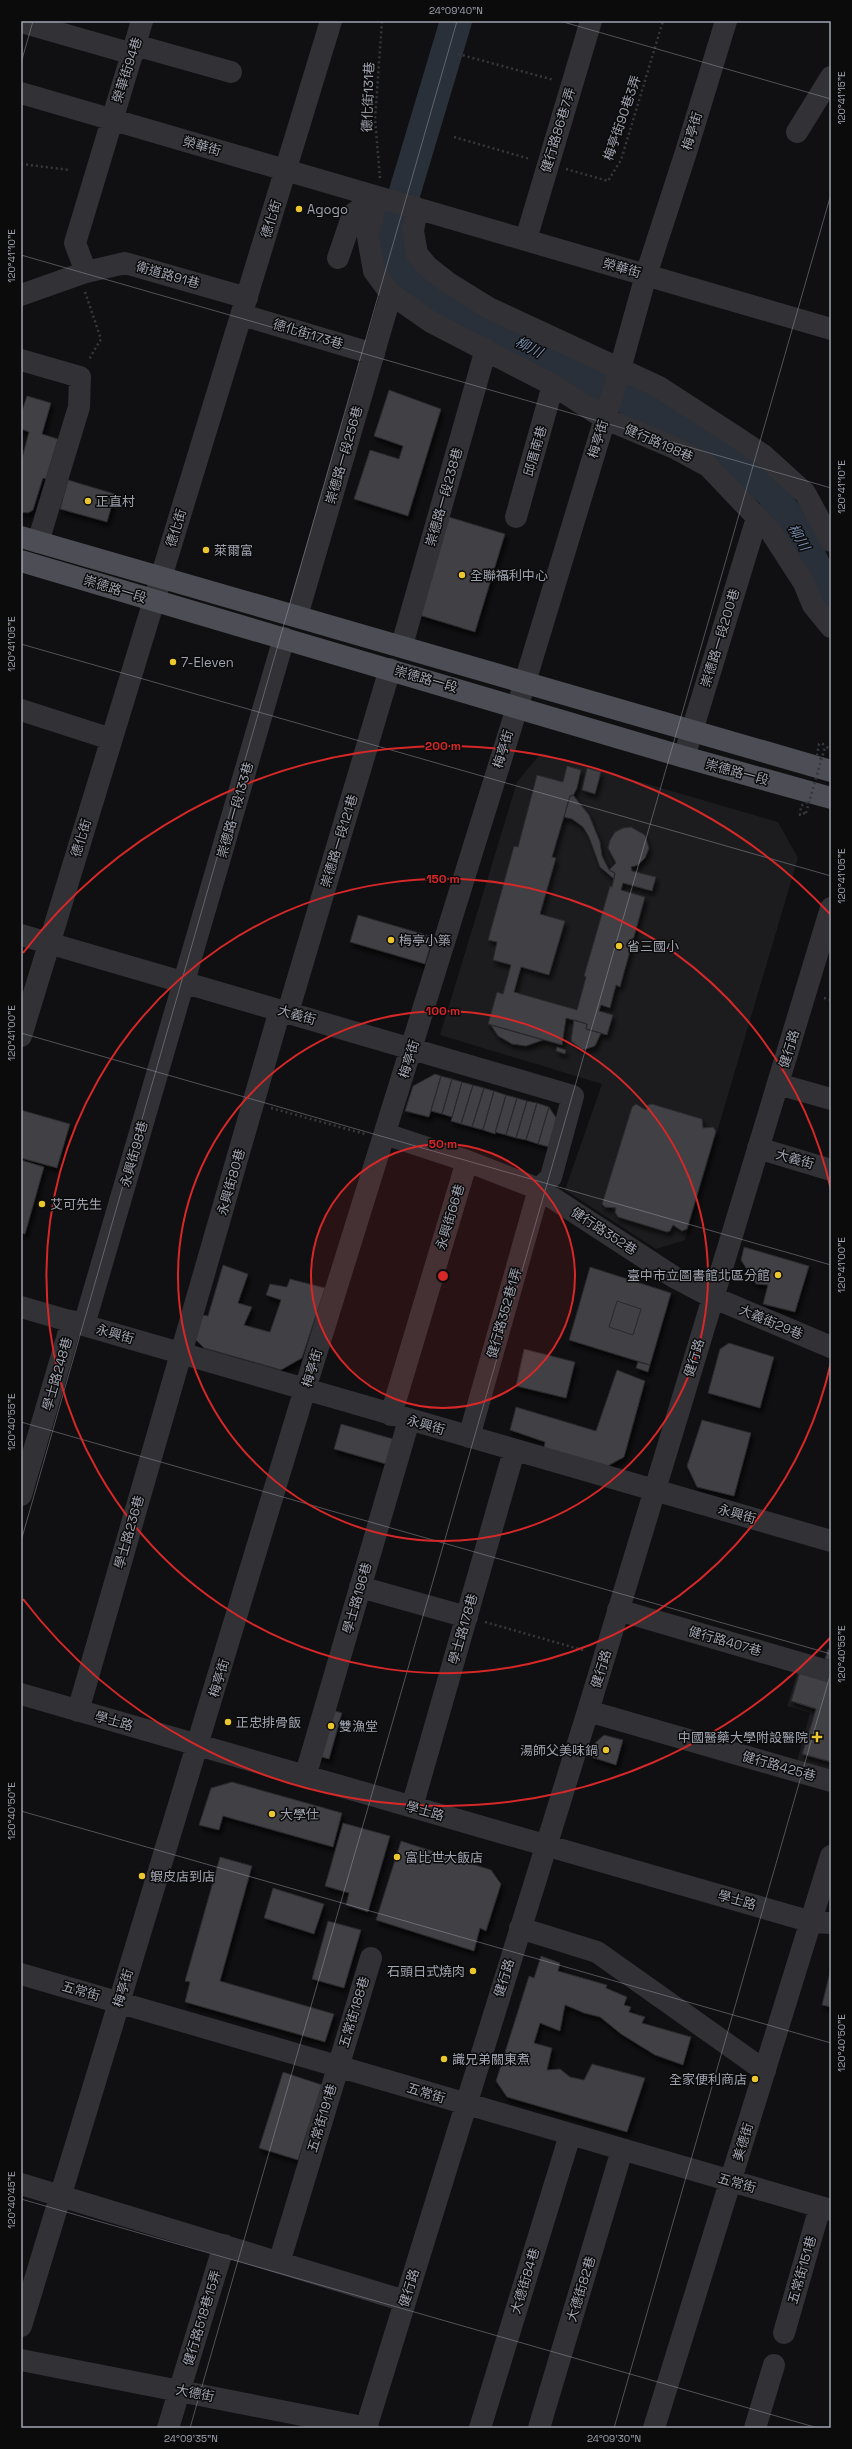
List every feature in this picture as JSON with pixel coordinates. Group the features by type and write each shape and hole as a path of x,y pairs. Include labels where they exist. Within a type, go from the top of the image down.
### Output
{"main road":[{"name":"崇德路一段","path":"30,540 525,682 826,765"},
{"name":"崇德路一段","path":"21,560 154,601 516,706 684,757 831,798"}],"street":[{"name":"榮華街94巷","path":"83,273 75,243 111,119 142,21"},
{"name":"德化街","path":"21,1036 331,21"},
{"name":"健行路86巷7弄","path":"526,239 591,21"},
{"name":"梅亭街","path":"21,2326 62,2196 119,2002 305,1390 516,706 525,682 618,374 646,275 686,152 726,21"},
{"path":"21,22 231,72"},
{"path":"797,132 831,77"},
{"name":"榮華街","path":"21,93 831,329"},
{"path":"338,258 353,214 380,197"},
{"name":"健行路198巷","path":"380,197 368,237 374,271 391,294 431,322 554,385 605,415 675,448 708,466 771,532 804,583 813,605 831,627"},
{"path":"415,208 413,231 417,254 428,267 447,282 489,308 618,374 659,387 762,455 805,493 831,541"},
{"name":"衛道路91巷","path":"21,295 83,273 125,262 245,306"},
{"name":"崇德路一段256巷","path":"297,616 391,294"},
{"name":"德化街173巷","path":"245,306 374,354"},
{"name":"崇德路一段238巷","path":"402,646 486,349"},
{"path":"21,360 80,377 79,407 30,540"},
{"name":"邱厝南巷","path":"516,517 554,385"},
{"name":"崇德路一段200巷","path":"684,757 757,518"},
{"name":"崇德路一段133巷","path":"184,982 284,638"},
{"name":"崇德路一段121巷","path":"284,1011 390,669"},
{"path":"21,710 111,740"},
{"name":"健行路","path":"366,2428 588,1711 712,1297 831,908"},
{"name":"大義街","path":"21,935 412,1047 573,1096 551,1177 539,1189"},
{"name":"永興街98巷","path":"78,1323 184,982"},
{"name":"永興街80巷","path":"182,1354 254,1102 284,1011"},
{"path":"778,1084 831,1099"},
{"path":"385,1134 467,1161 539,1189"},
{"name":"大義街","path":"758,1148 831,1170"},
{"name":"永興街66巷","path":"400,1418 467,1161"},
{"name":"健行路352巷","path":"539,1189 674,1277 712,1297"},
{"name":"健行路352巷1弄","path":"468,1437 539,1189"},
{"name":"大義街29巷","path":"712,1297 831,1346"},
{"name":"永興街","path":"21,1307 514,1451 831,1541"},
{"name":"學士路248巷","path":"21,1495 78,1323"},
{"name":"學士路236巷","path":"78,1711 182,1354"},
{"name":"學士路196巷","path":"305,1777 360,1586 400,1418"},
{"name":"學士路178巷","path":"412,1807 514,1451"},
{"path":"360,1586 467,1617"},
{"name":"健行路407巷","path":"618,1610 831,1672"},
{"name":"學士路","path":"21,1696 78,1711 546,1846 822,1922"},
{"name":"健行路425巷","path":"588,1711 831,1781"},
{"name":"美德街","path":"654,2428 765,2070 822,1922 831,1856"},
{"path":"520,1928 597,1952 765,2070"},
{"name":"五常街188巷","path":"338,2067 371,1958"},
{"name":"五常街","path":"21,1974 465,2105 826,2209"},
{"name":"五常街191巷","path":"279,2263 338,2067"},
{"name":"大德街84巷","path":"480,2428 570,2135"},
{"name":"大德街82巷","path":"539,2428 622,2150"},
{"path":"21,2184 405,2301"},
{"name":"五常街151巷","path":"784,2333 826,2209"},
{"name":"健行路518巷15弄","path":"168,2428 224,2245"},
{"name":"大德街","path":"21,2360 366,2428"},
{"path":"756,2428 774,2365"}],"path":[{"name":"德化街131巷","path":"380,197 381,188 375,119 382,21"},
{"name":"梅亭街90巷3弄","path":"454,137 608,181 622,160 663,21"},
{"path":"458,54 571,85"},
{"path":"21,164 70,170"},
{"path":"80,377 101,339 83,273"},
{"path":"823,748 823,744 819,744 817,755 826,765"},
{"path":"810,800 801,806 800,815 806,813 810,800 826,765 825,747 831,748"},
{"path":"254,1102 374,1136 385,1134"},
{"path":"467,1617 604,1656"}],"shaded area":[{"name":"省三國小","path":"541,753 778,822 798,858 685,1240 656,1249 565,1190 602,1084 440,1035 517,782"},
{"name":"中國醫藥大學附設醫院","path":"799,1667 831,1677 831,1771 797,1761 810,1713 787,1706"}],"building":[{"path":"389,390 441,409 408,516 354,499 370,450 399,459 403,446 374,436"},
{"path":"27,396 51,403 42,434 58,439 46,479 43,478 33,510 28,513 21,512 21,462 29,432 21,429 21,414"},
{"name":"正直村","path":"68,480 115,494 107,522 60,509"},
{"name":"全聯福利中心","path":"449,517 505,534 475,632 419,615"},
{"path":"567,766 581,770 577,788 573,796 570,796 552,857 556,858 540,914 565,921 549,975 521,967 514,992 577,1010 586,977 584,976 615,873 609,870 616,863 608,848 610,840 615,832 623,828 631,827 645,835 649,848 645,858 638,865 631,867 632,871 656,877 652,891 623,883 621,890 645,897 620,987 616,985 610,1008 601,1005 599,1011 613,1015 607,1035 586,1029 587,1024 566,1018 562,1045 488,1024 497,992 503,994 511,965 493,960 497,942 488,940 514,846 518,847 537,775 563,782"},
{"path":"587,768 601,772 595,794 582,790"},
{"path":"573,795 589,815 600,842 602,856 609,870 615,873 614,879 600,867 589,837 583,827 572,819 564,817 570,796"},
{"name":"梅亭小築","path":"358,915 433,937 425,964 350,942"},
{"path":"574,1020 587,1024 586,1029 601,1033 595,1046 583,1050 571,1041"},
{"path":"491,1025 543,1040 526,1046 512,1044 498,1036"},
{"path":"557,1047 566,1050 565,1054 556,1051"},
{"path":"435,1074 441,1076 429,1117 405,1111 413,1086"},
{"path":"441,1076 452,1079 442,1114 431,1111"},
{"path":"452,1079 462,1082 452,1117 442,1114"},
{"path":"462,1082 473,1085 461,1124 451,1121"},
{"path":"473,1085 484,1088 472,1127 461,1124"},
{"path":"484,1088 494,1091 483,1130 472,1127"},
{"path":"494,1091 506,1095 495,1134 483,1130"},
{"path":"506,1095 517,1098 506,1135 495,1132"},
{"path":"517,1098 527,1101 516,1138 506,1135"},
{"path":"527,1101 537,1103 526,1140 516,1138"},
{"path":"537,1103 549,1107 538,1144 526,1140"},
{"path":"636,1104 646,1110 648,1105 652,1104 702,1119 703,1128 713,1127 716,1131 687,1229 682,1231 673,1225 670,1231 667,1232 618,1217 615,1212 616,1208 605,1207 602,1204 632,1107"},
{"path":"549,1107 557,1119 549,1147 538,1144"},
{"path":"21,1110 70,1124 57,1168 21,1158"},
{"path":"21,1160 44,1167 25,1234 21,1233"},
{"name":"臺中市立圖書館北區分館","path":"744,1247 809,1266 795,1312 763,1304 768,1285 756,1284 741,1260"},
{"path":"223,1265 248,1274 238,1303 252,1307 244,1325 270,1332 281,1300 266,1295 270,1284 287,1287 290,1279 325,1288 302,1358 281,1370 204,1348 195,1339 202,1315 208,1316"},
{"path":"590,1267 671,1293 650,1365 569,1340"},
{"path":"617,1301 641,1309 633,1335 609,1327"},
{"path":"729,1343 774,1357 760,1408 708,1393 720,1349"},
{"path":"524,1349 575,1362 566,1398 516,1386"},
{"path":"638,1362 650,1365 648,1372 636,1368"},
{"path":"617,1370 645,1381 624,1457 604,1468 543,1452 545,1442 510,1430 516,1407 596,1431"},
{"path":"702,1420 751,1433 734,1496 697,1487 687,1466"},
{"path":"341,1424 393,1439 386,1464 334,1449"},
{"path":"828,1649 831,1650 831,1660 825,1659"},
{"name":"中國醫藥大學附設醫院","path":"800,1671 831,1680 831,1762 802,1754 816,1709 791,1701"},
{"name":"中國醫藥大學附設醫院","path":"800,1671 831,1680 831,1762 802,1754 816,1709 791,1701"},
{"name":"雙漁堂","path":"329,1709 342,1713 329,1759 315,1755"},
{"name":"湯師父美味鍋","path":"604,1735 623,1740 616,1765 591,1757 595,1743"},
{"name":"大學仕","path":"232,1782 342,1813 333,1847 223,1816 219,1830 199,1825 211,1788"},
{"path":"343,1823 390,1836 368,1912 346,1905 349,1893 325,1886"},
{"path":"401,1841 491,1870 501,1884 486,1931 480,1928 474,1951 376,1920"},
{"path":"220,1857 252,1866 220,1981 334,2014 325,2042 185,2002 190,1982 185,1981"},
{"path":"273,1888 324,1904 314,1934 264,1918"},
{"path":"328,1921 361,1930 344,1988 312,1979"},
{"path":"541,1956 560,1963 558,1971 607,1985 606,1988 627,1997 624,2005 631,2007 629,2012 645,2017 642,2023 691,2037 683,2065 655,2055 621,2034 600,2017 584,2013 565,2005 560,2031 540,2023 534,2043 552,2048 547,2070 560,2069 570,2077 584,2080 592,2064 645,2078 627,2132 507,2097 496,2081 529,1976 534,1978"},
{"path":"831,1968 831,2007 822,2005"},
{"path":"283,2072 322,2085 298,2160 259,2148"}],"waterway":[{"name":"柳川","path":"456,21 397,218 395,249 398,261 403,270 420,287 446,304 691,432 733,462 771,492 802,538 831,602"}],"place":[{"name":"Agogo","path":"299,209"},
{"name":"正直村","path":"88,501"},
{"name":"萊爾富","path":"206,550"},
{"name":"全聯福利中心","path":"462,575"},
{"name":"7-Eleven","path":"173,662"},
{"name":"梅亭小築","path":"391,940"},
{"name":"省三國小","path":"619,946"},
{"name":"艾可先生","path":"42,1204"},
{"name":"臺中市立圖書館北區分館","path":"778,1275"},
{"name":"正忠排骨飯","path":"228,1722"},
{"name":"雙漁堂","path":"331,1726"},
{"name":"中國醫藥大學附設醫院","path":"817,1737"},
{"name":"湯師父美味鍋","path":"606,1750"},
{"name":"大學仕","path":"272,1814"},
{"name":"富比世大飯店","path":"397,1857"},
{"name":"蝦皮店到店","path":"142,1876"},
{"name":"石頭日式燒肉","path":"473,1971"},
{"name":"識兄弟關東煮","path":"444,2059"},
{"name":"全家便利商店","path":"755,2079"}]}
